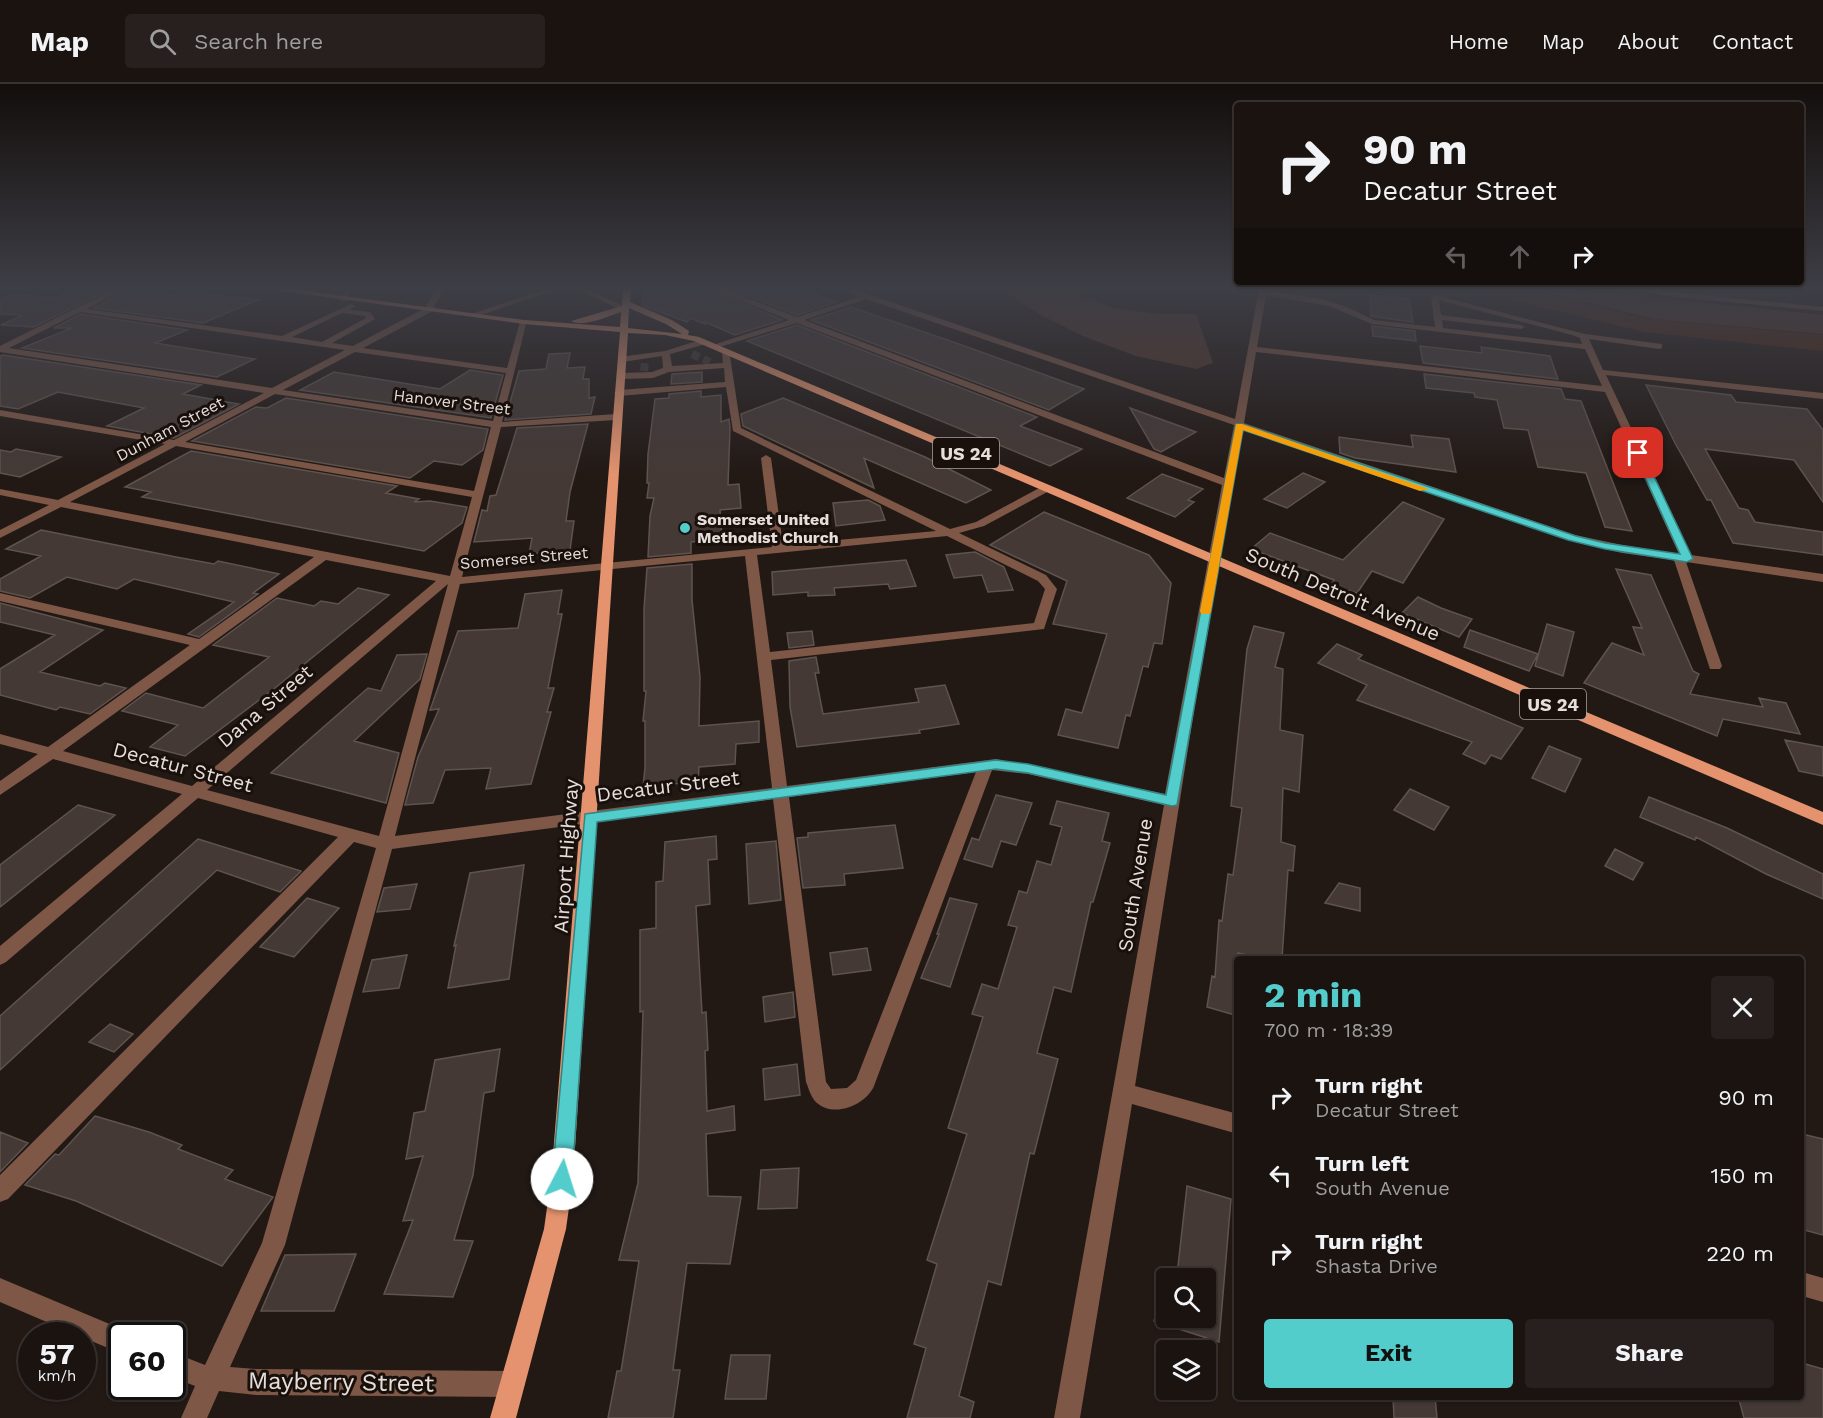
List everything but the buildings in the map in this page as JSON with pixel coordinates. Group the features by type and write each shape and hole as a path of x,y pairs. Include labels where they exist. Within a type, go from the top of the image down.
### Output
{"main road":[{"name":"Airport Highway","path":"503,1418 555,1229 562,1179 623,351"},
{"name":"US 24","path":"712,351 719,358"},
{"name":"South Detroit Avenue","path":"719,358 1047,488 1823,819"}],"street":[{"name":"Hanover Street","path":"15,351 498,424 541,424 616,417"},
{"name":"Dunham Street","path":"0,535 349,351"},
{"path":"377,351 511,371"},
{"path":"194,1418 273,1245 385,844 450,580 478,495 516,351"},
{"path":"619,385 644,366 672,351"},
{"path":"685,351 692,354"},
{"path":"622,359 644,366 653,375 668,369 719,358 733,351"},
{"path":"875,351 1228,483"},
{"path":"1022,351 1572,538 1605,546 1823,578"},
{"name":"South Avenue","path":"1067,1418 1172,801 1253,351"},
{"path":"1273,351 1609,390"},
{"path":"1590,351 1683,558 1715,666"},
{"path":"666,353 668,369"},
{"path":"719,358 730,384 736,429 1042,578 1051,589 1051,595 1039,626 764,657"},
{"path":"1600,372 1823,396"},
{"path":"619,385 730,384"},
{"path":"0,413 478,495"},
{"path":"766,458 778,550"},
{"name":"Somerset Street","path":"0,492 450,580 947,533 980,524 1047,488"},
{"path":"751,553 816,1082 819,1092 826,1098 849,1099 858,1094 864,1086 986,765"},
{"path":"0,789 326,555"},
{"name":"Dana Street","path":"0,957 450,580"},
{"path":"0,597 201,644"},
{"name":"Decatur Street","path":"0,739 385,844 986,765 1028,768 1172,801"},
{"path":"0,1191 349,836"},
{"path":"1124,1092 1234,1123"},
{"path":"1804,1285 1823,1290"},
{"path":"0,1290 108,1336"},
{"name":"Mayberry Street","path":"186,1370 203,1377 256,1382 512,1384"}],"shaded area":[{"path":"1123,351 1209,351 1213,363 1196,369"}],"tunnel":[{"path":"692,354 710,362"},
{"path":"644,371 645,361"}],"slow traffic":[{"path":"1205,611 1239,426 1424,489"}],"place":[{"name":"Somerset United Methodist Church","path":"685,528"}],"route":[{"path":"562,1179 590,817 996,764 1028,768 1172,801 1239,426 1572,538 1605,546 1687,559 1638,453"}]}
